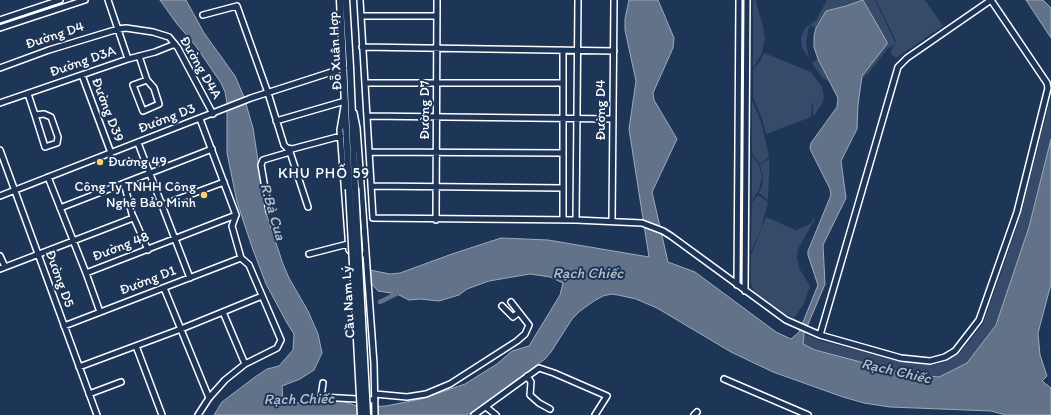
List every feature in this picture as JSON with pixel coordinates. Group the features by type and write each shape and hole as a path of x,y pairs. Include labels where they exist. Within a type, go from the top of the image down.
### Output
{"main road":[{"name":"Đỗ Xuân Hợp","path":"340,0 347,68"},
{"name":"Đỗ Xuân Hợp","path":"346,0 348,101 352,189"},
{"name":"Cầu Nam Lý","path":"352,189 362,415"},
{"name":"Cầu Nam Lý","path":"352,189 367,415"}],"street":[{"path":"0,20 60,0"},
{"path":"0,28 85,0"},
{"path":"108,0 128,59"},
{"path":"360,0 373,218 436,220 576,220 642,223 663,231 782,318 799,327 820,336 901,358 930,360 945,357 955,352 977,324 1017,212 1048,87 991,0 907,58 898,67 820,336"},
{"name":"Đường D7","path":"436,220 437,0"},
{"path":"576,220 578,0"},
{"name":"Đường D4","path":"612,221 614,0"},
{"path":"737,285 739,0"},
{"path":"745,291 747,0"},
{"path":"203,15 237,6 268,93 284,145 290,150 308,207"},
{"path":"360,16 437,16"},
{"name":"Đường D4A","path":"118,29 126,28 153,32 169,37 178,48 215,113"},
{"name":"Đường D4","path":"0,68 49,50 118,29"},
{"name":"Đường D3A","path":"0,103 175,44"},
{"path":"362,47 614,51"},
{"path":"563,50 563,220"},
{"path":"139,56 147,80 154,88 159,104 143,110 133,85 147,80"},
{"name":"Đường D3","path":"0,196 252,98 347,68"},
{"name":"Đường D39","path":"82,75 111,153"},
{"path":"365,83 563,84"},
{"path":"28,94 45,147 57,143 58,137 51,117 44,114 35,115"},
{"path":"738,94 747,94"},
{"path":"276,122 348,101"},
{"name":"Đỗ Xuân Hợp","path":"348,101 340,130 348,244"},
{"name":"Đỗ Xuân Hợp","path":"348,101 357,128 374,364 375,415"},
{"path":"367,116 614,119"},
{"path":"198,415 209,398 225,380 245,364 278,348 281,340 249,265 241,258 232,226 236,215 200,119"},
{"path":"269,211 261,165 263,160 290,150 341,136"},
{"path":"138,143 190,278"},
{"path":"60,208 212,149"},
{"name":"Đường D5","path":"0,150 1,158 97,415"},
{"path":"369,152 563,153"},
{"name":"Đường 48","path":"48,177 86,273 175,240 236,215"},
{"path":"162,205 224,182"},
{"path":"124,183 133,218 148,250"},
{"path":"371,186 563,188"},
{"path":"738,200 746,200"},
{"path":"0,256 2,268 133,218"},
{"path":"309,254 348,244 350,253 366,254"},
{"name":"Đường D1","path":"64,326 241,258"},
{"path":"86,273 100,312"},
{"path":"164,288 209,398"},
{"path":"79,367 181,329 262,296"},
{"path":"323,383 321,397 407,397 426,394 450,384 522,337 527,332 528,325 511,302"},
{"path":"502,306 513,317 518,313"},
{"path":"223,312 245,364"},
{"path":"136,346 162,415"},
{"path":"474,415 539,368 607,396 595,415"},
{"path":"527,376 531,382 530,392 533,398 550,409"},
{"path":"724,379 808,415"},
{"path":"89,394 121,382"},
{"path":"486,407 496,415"}],"shaded area":[{"path":"753,0 756,0 765,39 761,55 753,68"},
{"path":"827,0 875,0 895,43 890,48 889,47 868,74 862,79 863,74 887,43 865,2 826,11 816,28 810,25 806,44 809,58 812,63 802,48 801,38 804,30 808,26 816,20"},
{"path":"876,0 925,0 943,26 896,58 892,55 891,51 896,41"},
{"path":"764,53 811,72 822,87 824,97 822,104 813,117 814,103 812,103 811,117 766,134 753,97 753,70"},
{"path":"818,59 831,83 822,78 812,63"},
{"path":"752,100 762,125 769,157 760,164 752,153"},
{"path":"1050,100 1051,139 1029,227 996,325 967,363 939,377 919,375 895,371 815,350 803,344 804,334 818,340 887,358 925,365 938,364 959,354 983,324 1020,218"},
{"path":"752,155 759,165 762,177 759,190 752,200"},
{"path":"769,159 768,200 759,193 763,178 760,165"},
{"path":"758,195 768,202 761,229 751,251 752,202"},
{"path":"766,217 798,231 798,229 810,224 813,219 815,219 798,249 797,257 799,268 810,286 803,305 794,318 785,314 754,291 751,285 751,255"}],"water":[{"name":"Rạch Chiếc","path":"160,0 186,0 204,33 235,76 244,97 253,128 266,213 289,278 308,311 318,334 322,353 314,370 300,379 282,386 283,401 301,403 325,400 346,402 359,407 386,406 421,399 465,384 497,364 512,351 529,346 560,295 563,283 550,277 530,274 489,281 467,289 459,295 439,301 420,299 409,300 397,294 378,291 371,283 370,270 390,274 400,273 501,238 548,240 649,257 629,129 636,81 625,30 625,19 629,0 658,0 674,38 673,48 653,93 654,100 677,139 652,192 668,262 695,272 776,332 791,339 799,332 818,285 808,251 831,195 830,189 810,148 811,143 837,107 838,98 818,59 814,47 814,36 816,28 826,11 863,0 887,44 862,76 858,105 857,129 841,161 846,198 823,245 825,284 804,334 803,344 815,350 895,371 919,375 939,377 967,363 996,325 1029,227 1051,139 1051,284 1038,333 1040,355 1047,376 1042,381 1051,388 1051,415 1006,415 991,411 890,407 864,403 773,372 731,352 657,308 636,299 611,294 603,296 580,311 572,319 545,359 473,412 465,415 214,415 222,402 255,377 267,369 279,366 293,350 294,334 266,284 237,202 227,153 227,103 225,92 221,83 195,45 177,24"},
{"path":"1026,0 1043,0 1051,8 1051,38"}],"waterway":[{"path":"380,302 400,292"}],"place":[{"name":"Đường 49","path":"100,162"},
{"name":"Công Ty TNHH Công Nghệ Bảo Minh","path":"204,195"}],"district":[{"name":"KHU PHỐ 59","path":"324,174"}],"water label":[{"name":"R.Bà Cua","path":"272,212"}]}
